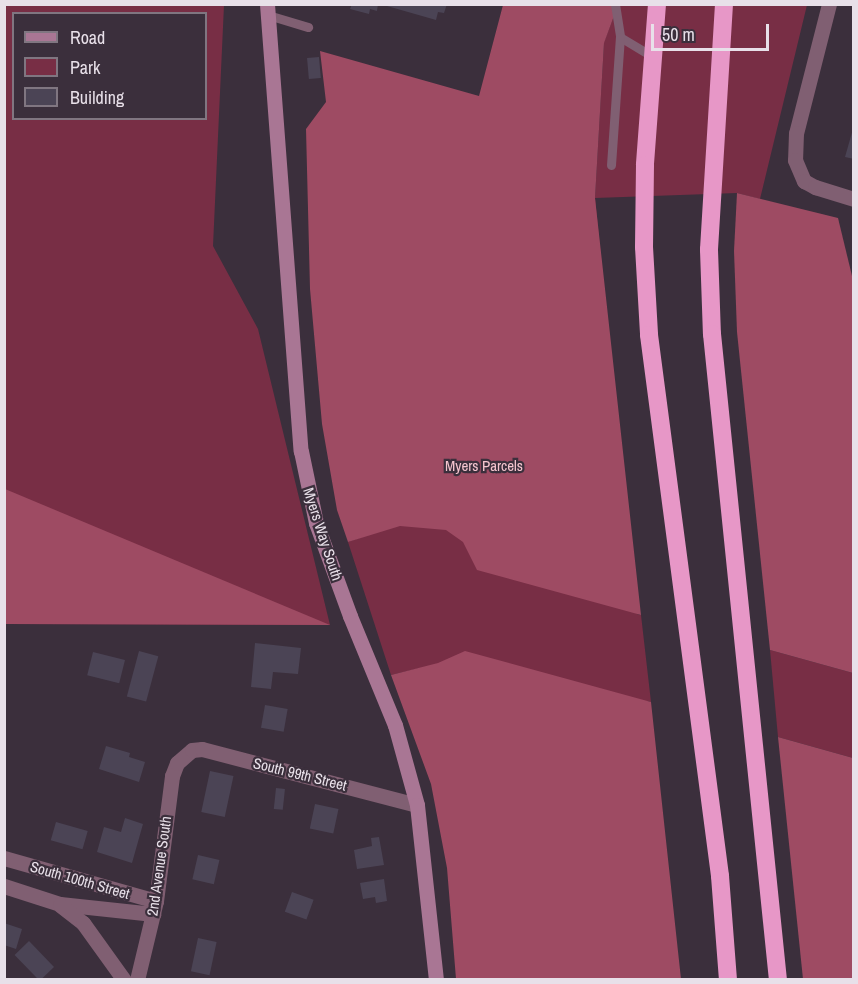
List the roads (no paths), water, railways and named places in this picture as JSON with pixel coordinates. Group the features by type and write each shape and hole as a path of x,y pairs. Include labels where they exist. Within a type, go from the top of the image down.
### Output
{"highway":[{"path":"657,4 645,165 644,247 649,335 720,876 728,980"},
{"path":"724,4 709,250 712,334 778,980"}],"main road":[{"name":"Myers Way South","path":"268,10 292,357 301,451 307,487 316,523 346,606 395,725 417,805 436,980"}],"street":[{"path":"829,4 796,133 795,160 799,174 815,187 854,199"},
{"name":"South 99th Street","path":"184,755 192,750 202,750 417,805"},
{"name":"2nd Avenue South","path":"137,980 154,907 172,776 177,763 184,755"},
{"name":"South 100th Street","path":"4,858 154,907"},
{"name":"South 100th Street","path":"4,886 60,904 154,907"},
{"name":"South 100th Street","path":"60,904 83,923 124,980"}],"lane":[{"path":"611,165 620,36 615,4"},
{"path":"268,10 308,27"},
{"path":"620,36 653,57"}],"park label":[{"name":"Myers Parcels","path":"484,466"}]}
